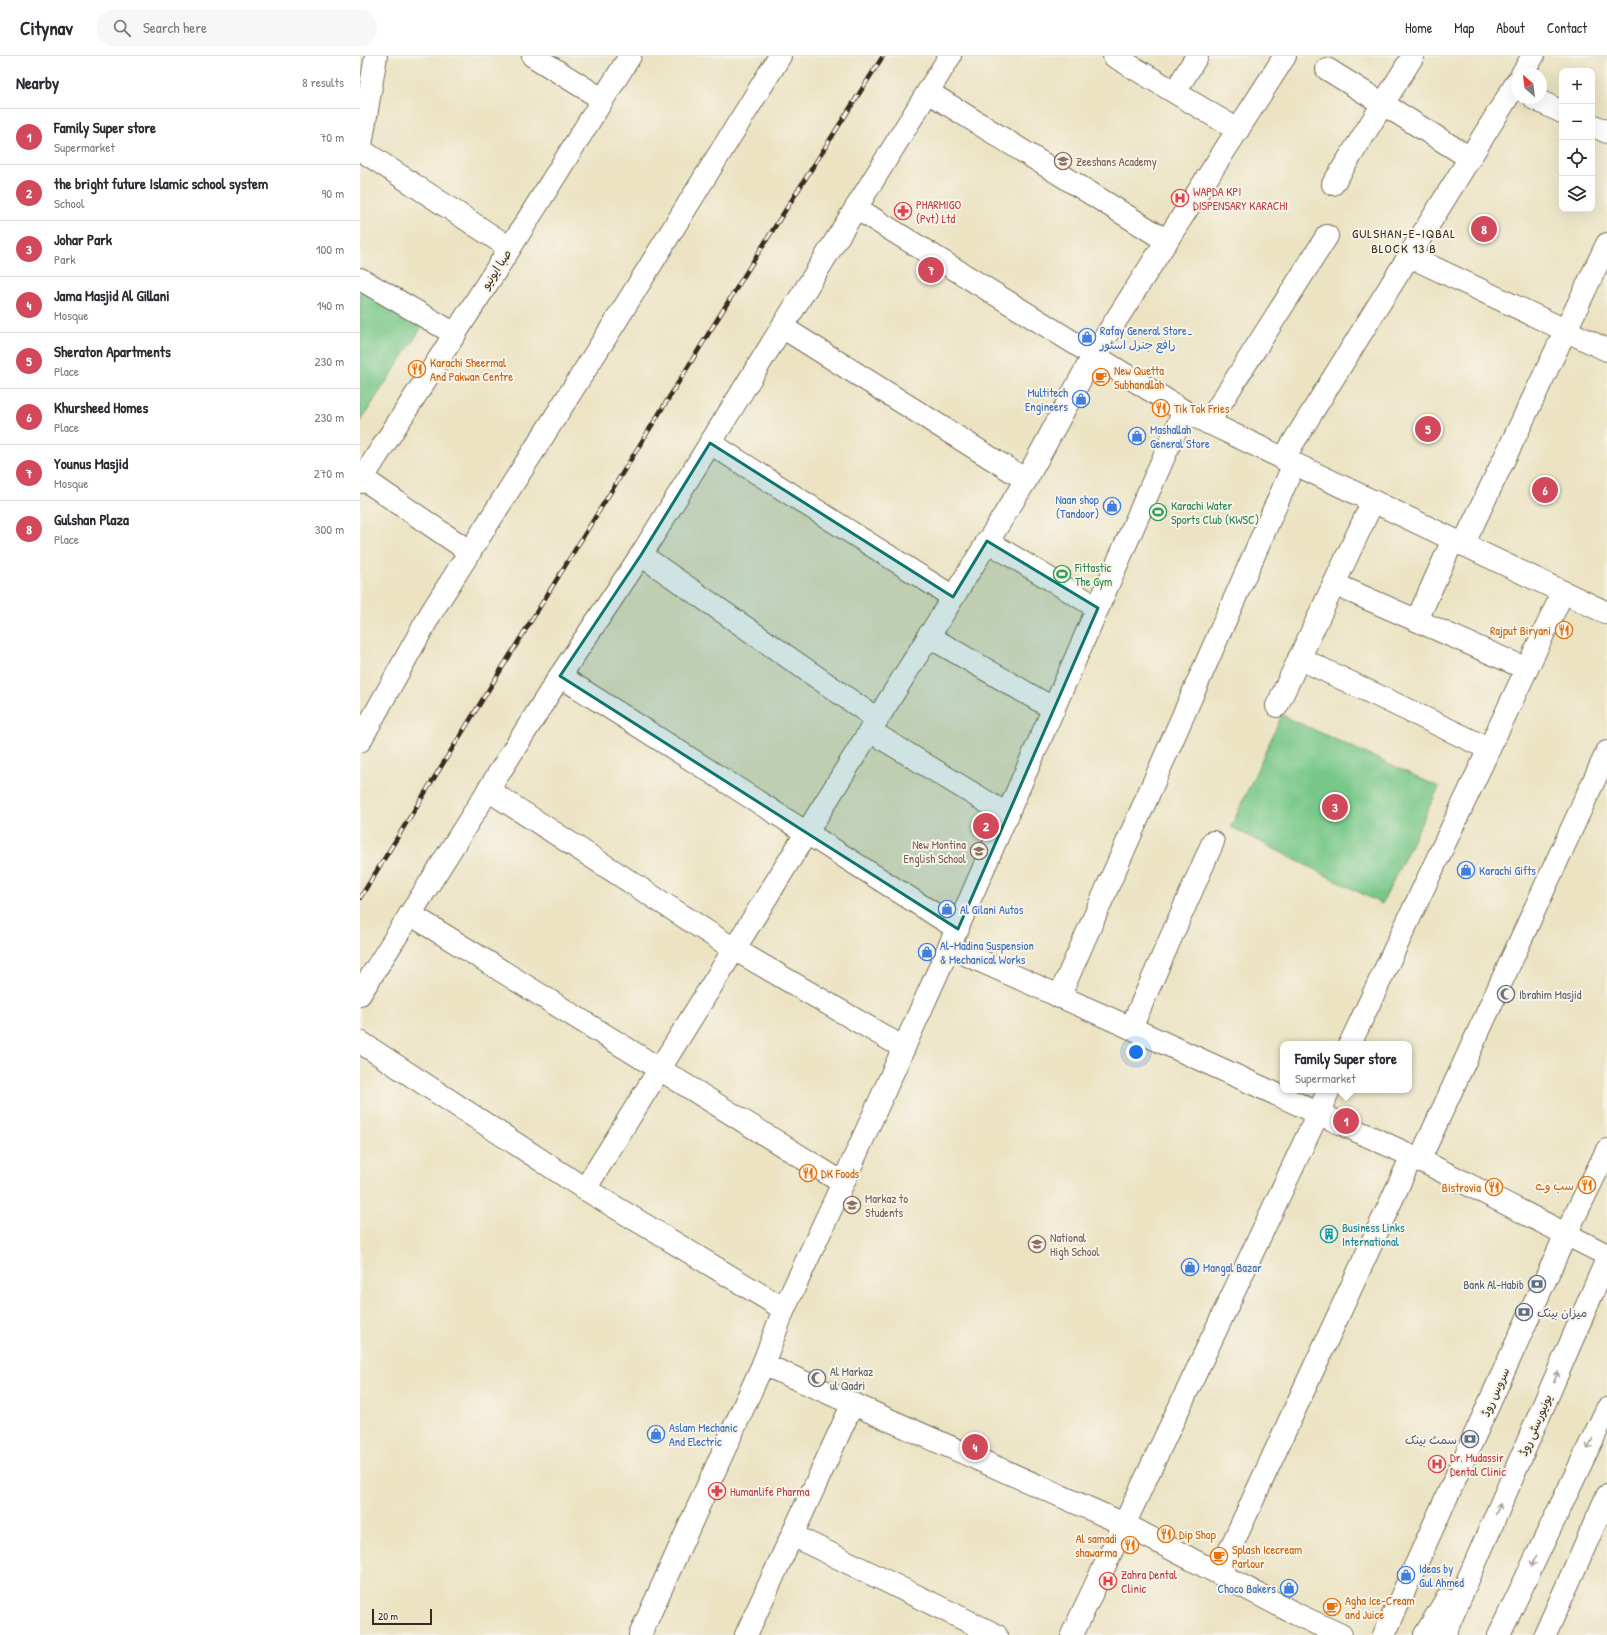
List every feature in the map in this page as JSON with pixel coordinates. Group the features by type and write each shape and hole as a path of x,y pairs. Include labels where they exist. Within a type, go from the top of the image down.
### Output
{"street":[{"path":"376,56 360,150 510,248"},
{"path":"533,56 602,99"},
{"name":"صبا ایونیو","path":"361,480 510,248 630,56"},
{"path":"360,741 431,612 614,324 780,56"},
{"path":"360,994 560,676 641,555 950,56"},
{"path":"1114,56 1238,130"},
{"path":"1175,92 1197,56"},
{"path":"585,1189 1026,480 1093,356 1285,56"},
{"path":"1333,184 1413,56"},
{"path":"1526,68 1533,56"},
{"path":"1328,69 1470,158"},
{"path":"928,92 1167,241"},
{"path":"1059,997 1288,461 1409,256 1511,92"},
{"path":"1545,104 1559,111"},
{"path":"1595,126 1607,132"},
{"path":"856,208 1184,412 1607,613"},
{"path":"1208,423 1327,236"},
{"path":"1416,620 1458,542 1566,330 1607,244"},
{"path":"1409,256 1607,350"},
{"path":"360,279 455,334"},
{"path":"782,327 1026,480"},
{"path":"640,1635 763,1364 784,1309 954,938 1184,412"},
{"path":"710,443 953,597"},
{"path":"361,480 470,552"},
{"path":"1276,706 1373,501"},
{"path":"987,541 1098,608"},
{"path":"641,555 874,725 1008,815"},
{"path":"1334,584 1527,669"},
{"path":"1351,1041 1563,592"},
{"path":"928,636 1054,709"},
{"path":"1299,658 1489,749"},
{"path":"560,676 806,833 954,938 1059,997 1131,1028 1416,1158 1607,1255"},
{"path":"1219,1573 1607,752"},
{"path":"488,790 734,949 904,1048"},
{"path":"1131,1028 1214,842"},
{"path":"410,914 843,1183"},
{"path":"360,1042 585,1189 784,1309"},
{"path":"1072,1635 1328,1093"},
{"name":"سروس روڈ","path":"1384,1635 1566,1234 1607,1150"},
{"name":"یونیورسٹی روڈ","path":"1444,1635 1607,1259"},
{"path":"763,1364 1124,1524 1296,1614 1341,1635"},
{"path":"746,1635 853,1403"},
{"path":"1499,1635 1607,1409"},
{"path":"1545,1635 1607,1496"},
{"path":"1425,1635 1490,1529"},
{"path":"792,1535 996,1635"}],"highlighted area":[{"path":"710,443 953,597 987,541 1098,608 958,929 560,676 641,555"}],"green space":[{"path":"360,285 425,322 360,422"},
{"path":"1282,715 1439,787 1382,904 1231,827"}],"railway":[{"path":"360,898 757,255 883,56"}],"place":[{"name":"Zeeshans Academy","path":"1063,161"},
{"name":"WAPDA KPI DISPENSARY KARACHI","path":"1180,198"},
{"name":"PHARMIGO (Pvt) Ltd","path":"903,211"},
{"name":"Gulshan Plaza","path":"1484,229"},
{"name":"Younus Masjid","path":"931,270"},
{"name":"Rafay General Store۔ رافع جنرل اسٹور","path":"1087,337"},
{"name":"Karachi Sheermal And Pakwan Centre","path":"417,369"},
{"name":"New Quetta Subhanallah","path":"1101,377"},
{"name":"Multitech Engineers","path":"1081,399"},
{"name":"Tik Tok Fries","path":"1161,408"},
{"name":"Sheraton Apartments","path":"1428,429"},
{"name":"Mashallah General Store","path":"1137,436"},
{"name":"Khursheed Homes","path":"1545,490"},
{"name":"Naan shop (Tandoor)","path":"1112,506"},
{"name":"Karachi Water Sports Club (KWSC)","path":"1158,512"},
{"name":"Fittastic The Gym","path":"1062,574"},
{"name":"Rajput Biryani","path":"1564,630"},
{"name":"Johar Park","path":"1335,807"},
{"name":"the bright future Islamic school system","path":"986,826"},
{"name":"New Montina English School","path":"979,851"},
{"name":"Karachi Gifts","path":"1466,870"},
{"name":"Al Gilani Autos","path":"947,909"},
{"name":"Al-Madina Suspension & Mechanical Works","path":"927,952"},
{"name":"Ibrahim Masjid","path":"1506,994"},
{"name":"Family Super store","path":"1346,1121"},
{"name":"DK Foods","path":"808,1173"},
{"name":"سب وے","path":"1587,1185"},
{"name":"Bistrovia","path":"1494,1187"},
{"name":"Markaz to Students","path":"852,1205"},
{"name":"Business Links International","path":"1329,1234"},
{"name":"National High School","path":"1037,1244"},
{"name":"Mangal Bazar","path":"1190,1267"},
{"name":"Bank Al-Habib","path":"1537,1284"},
{"name":"میزان بینک","path":"1524,1312"},
{"name":"Al Markaz ul Qadri","path":"817,1378"},
{"name":"Aslam Mechanic And Electric","path":"656,1434"},
{"name":"سمٹ بینک","path":"1470,1439"},
{"name":"Jama Masjid Al Gillani","path":"975,1447"},
{"name":"Dr. Mudassir Dental Clinic","path":"1437,1464"},
{"name":"Humanlife Pharma","path":"717,1491"},
{"name":"Dip Shop","path":"1166,1534"},
{"name":"Al samadi shawarma","path":"1130,1545"},
{"name":"Splash Icecream Parlour","path":"1219,1556"},
{"name":"Ideas by Gul Ahmed","path":"1406,1575"},
{"name":"Zahra Dental Clinic","path":"1108,1581"},
{"name":"Choco Bakers","path":"1289,1588"},
{"name":"Agha Ice-Cream and Juice","path":"1332,1607"}],"district":[{"name":"GULSHAN-E-IQBAL BLOCK 13 B","path":"1404,240"}]}
